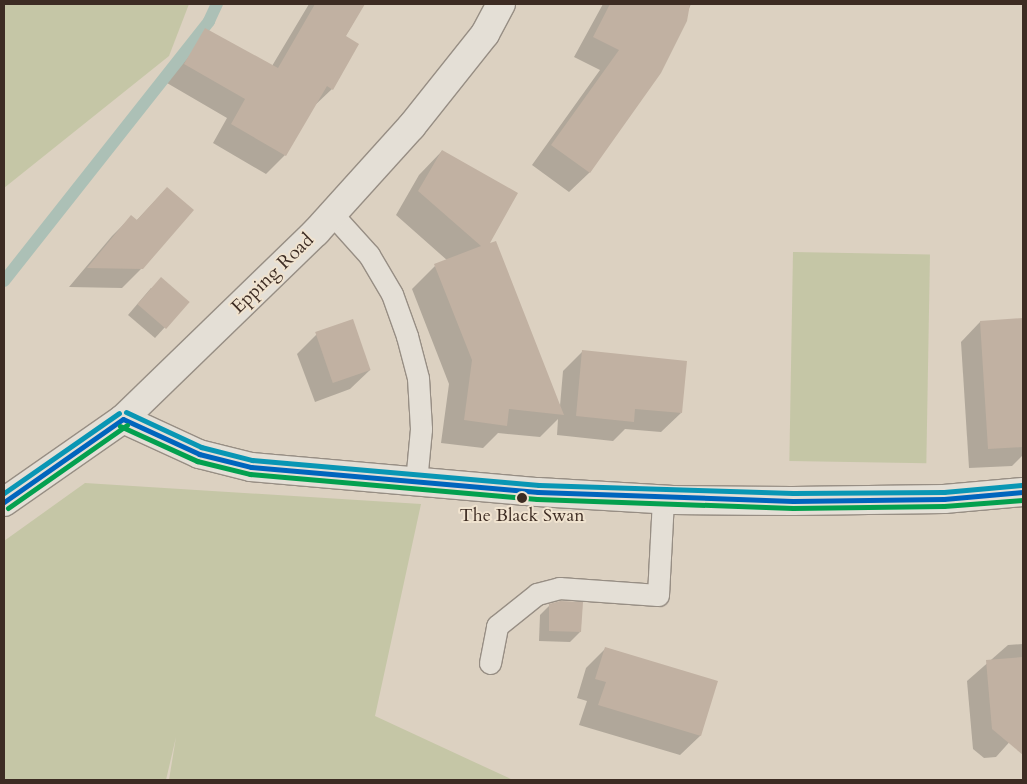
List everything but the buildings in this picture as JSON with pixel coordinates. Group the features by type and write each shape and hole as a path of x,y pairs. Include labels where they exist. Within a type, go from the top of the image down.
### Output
{"street":[{"name":"Epping Road","path":"4,502 123,419 333,214 418,119 485,34 501,4"},
{"path":"123,419 199,454 251,467 416,482 664,500 944,499 1023,492"}],"lane":[{"path":"333,214 369,255 392,294 408,336 418,378 421,429 416,482"},
{"path":"490,663 497,626 537,594 559,588 658,594 664,500"}],"green space":[{"path":"4,4 189,4 169,56 4,188"},
{"path":"793,252 930,254 926,463 789,461"},
{"path":"85,483 421,504 375,716 513,780 169,780 176,737 166,780 4,780 4,541"}],"waterway":[{"path":"4,281 209,21 217,4"}],"transit line":[{"path":"126,412 201,447 252,460 539,485 793,493 944,492 1022,485"},
{"path":"4,493 119,413"},
{"path":"123,419 199,454 251,467 538,492 793,501 944,499 1023,492"},
{"path":"4,502 123,419"},
{"path":"8,508 127,425"},
{"path":"120,426 197,461 250,474 537,499 793,508 944,506 1023,500"}],"place":[{"name":"The Black Swan","path":"522,498"}]}
